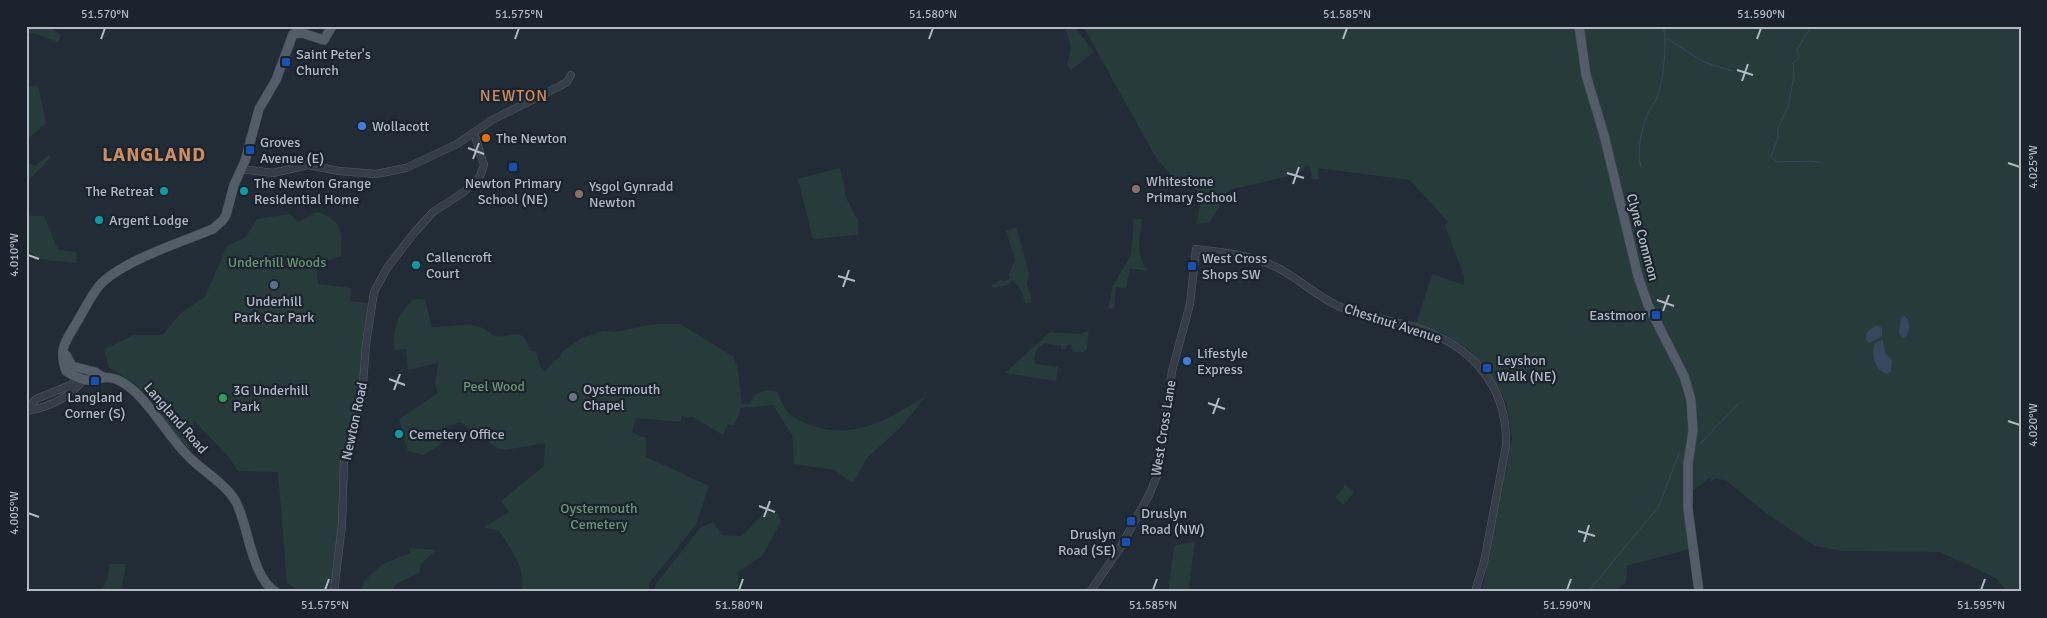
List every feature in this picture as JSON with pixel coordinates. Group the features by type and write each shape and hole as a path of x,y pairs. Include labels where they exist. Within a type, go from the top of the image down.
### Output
{"main road":[{"path":"103,376 85,380 76,372 65,356 71,333 99,286 109,276 127,265 218,225 226,215 259,110 276,80 293,34 302,33 324,40 332,26"},
{"name":"Clyne Common","path":"1579,26 1586,75 1604,135 1638,276 1648,305 1684,376 1691,400 1693,431 1688,463 1688,508 1699,592"},
{"name":"Langland Road","path":"76,372 88,370 121,381 132,389 188,456 224,488 236,502 259,570 268,585 276,592"}],"street":[{"path":"241,169 273,173 308,165 348,172 376,174 406,168 457,144 492,120 560,86 567,82 571,75"},
{"name":"Newton Road","path":"334,592 341,534 344,462 362,397 366,344 374,292 387,268 433,212 464,192 480,176 484,165 474,133"},
{"name":"West Cross Lane","path":"1090,592 1120,548 1154,486 1160,461 1172,370 1190,304 1196,249"},
{"name":"Chestnut Avenue","path":"1196,249 1262,260 1337,305 1417,328 1453,344 1484,372 1499,397 1506,440 1484,562 1475,592"},
{"path":"26,410 37,410 61,398 85,380 88,370"},
{"path":"26,410 36,399 73,384 76,372"}],"green space":[{"path":"26,26 49,26 61,35 58,42 34,33 26,35"},
{"path":"1063,26 1074,26 1094,52 1071,70 1067,65 1070,54 1070,41"},
{"path":"1083,26 2021,26 2021,592 2007,592 1996,578 1940,552 1843,551 1815,546 1766,513 1727,481 1716,478 1711,481 1709,478 1685,497 1689,549 1627,566 1626,583 1612,592 1482,592 1512,439 1507,404 1491,375 1469,349 1443,333 1416,325 1432,274 1464,285 1464,275 1445,226 1448,222 1410,180 1318,168 1319,179 1312,180 1310,166 1305,166 1304,171 1297,172 1297,174 1229,190 1210,222 1197,224 1201,194 1189,184 1175,180 1155,156"},
{"path":"38,86 46,123 26,141 26,87"},
{"path":"49,155 51,157 29,180 26,180 26,161 34,166"},
{"path":"840,168 847,200 858,220 858,235 813,239 798,179"},
{"path":"26,211 31,216 44,216 58,250 77,252 76,263 39,259 26,249"},
{"name":"Underhill Woods","path":"317,212 336,223 342,240 341,256 317,265 318,284 351,288 350,301 369,303 361,386 346,448 341,514 331,592 301,592 287,583 278,472 238,471 229,457 193,420 195,431 189,449 157,415 152,401 133,382 109,368 104,349 134,335 162,335 182,312 205,297 227,246 246,237 257,219 290,214 298,222"},
{"path":"1134,219 1142,219 1140,253 1141,259 1148,271 1130,268 1126,288 1116,287 1114,309 1108,308 1113,286 1131,255"},
{"path":"1016,227 1029,273 1027,283 1032,302 1026,304 1020,288 1012,280 1008,285 993,288 991,286 1000,280 1006,281 1010,278 1009,274 1015,260 1006,231"},
{"name":"Oystermouth Cemetery","path":"414,299 425,300 432,327 468,325 481,328 496,336 520,334 530,350 535,351 541,367 545,371 559,358 563,351 582,338 603,331 616,332 654,324 680,324 734,357 738,371 742,404 750,403 754,395 767,390 778,392 785,409 792,416 824,429 855,429 870,425 898,413 926,396 901,427 867,458 853,483 835,470 794,464 792,435 773,405 741,408 734,426 728,424 723,435 693,417 684,418 682,415 681,422 636,418 632,433 646,438 646,457 709,486 696,525 650,582 648,592 521,592 522,575 513,552 499,531 484,527 509,512 501,501 544,466 545,443 505,450 497,448 460,422 447,427 440,445 423,455 408,451 399,419 438,393 435,384 438,363 408,370 406,349 394,350 394,334 397,322 404,310"},
{"path":"1089,330 1087,349 1084,352 1073,352 1071,345 1068,345 1064,350 1061,350 1061,346 1045,343 1039,347 1034,357 1035,364 1058,367 1056,381 1005,373 1050,332 1081,334"},
{"path":"1345,485 1354,492 1344,505 1335,498"},
{"path":"765,512 778,513 781,522 762,556 738,572 738,586 733,592 653,592 656,584 700,528 713,522 722,535 742,536"},
{"path":"1195,541 1188,592 1168,592 1174,546"},
{"path":"409,548 436,550 421,564 419,573 396,584 390,592 362,592 363,582 383,564 410,553"},
{"path":"110,564 126,564 121,592 101,592 107,580"}],"water":[{"path":"1904,316 1908,319 1909,328 1907,336 1902,338 1899,333 1901,318"},
{"path":"1876,325 1882,328 1882,336 1869,343 1866,340 1866,333"},
{"path":"1883,340 1885,353 1892,360 1891,372 1887,374 1876,365 1873,352 1875,343"}],"waterway":[{"path":"1641,167 1639,147 1642,132 1648,113 1659,93 1663,74 1665,52 1663,26"},
{"path":"1812,26 1797,49 1799,58 1793,63 1794,77 1788,107 1778,128 1778,137 1771,157 1777,162 1812,161 1823,163"},
{"path":"1666,38 1704,62 1732,71"},
{"path":"1700,444 1739,403"},
{"path":"1588,592 1659,506 1679,453"}],"place":[{"name":"Saint Peter's Church","path":"286,62"},
{"name":"Wollacott","path":"362,126"},
{"name":"The Newton","path":"486,138"},
{"name":"Groves Avenue (E)","path":"250,150"},
{"name":"Newton Primary School (NE)","path":"513,167"},
{"name":"Whitestone Primary School","path":"1136,189"},
{"name":"The Retreat","path":"164,191"},
{"name":"The Newton Grange Residential Home","path":"244,191"},
{"name":"Ysgol Gynradd Newton","path":"579,194"},
{"name":"Argent Lodge","path":"99,220"},
{"name":"Callencroft Court","path":"416,265"},
{"name":"West Cross Shops SW","path":"1192,266"},
{"name":"Underhill Park Car Park","path":"274,285"},
{"name":"Eastmoor","path":"1656,315"},
{"name":"Lifestyle Express","path":"1187,361"},
{"name":"Leyshon Walk (NE)","path":"1487,368"},
{"name":"Langland Corner (S)","path":"95,381"},
{"name":"Oystermouth Chapel","path":"573,397"},
{"name":"3G Underhill Park","path":"223,398"},
{"name":"Cemetery Office","path":"399,434"},
{"name":"Druslyn Road (NW)","path":"1131,521"},
{"name":"Druslyn Road (SE)","path":"1126,542"}],"district":[{"name":"NEWTON","path":"514,95"},
{"name":"LANGLAND","path":"154,154"}],"park label":[{"name":"Peel Wood","path":"494,386"}]}
